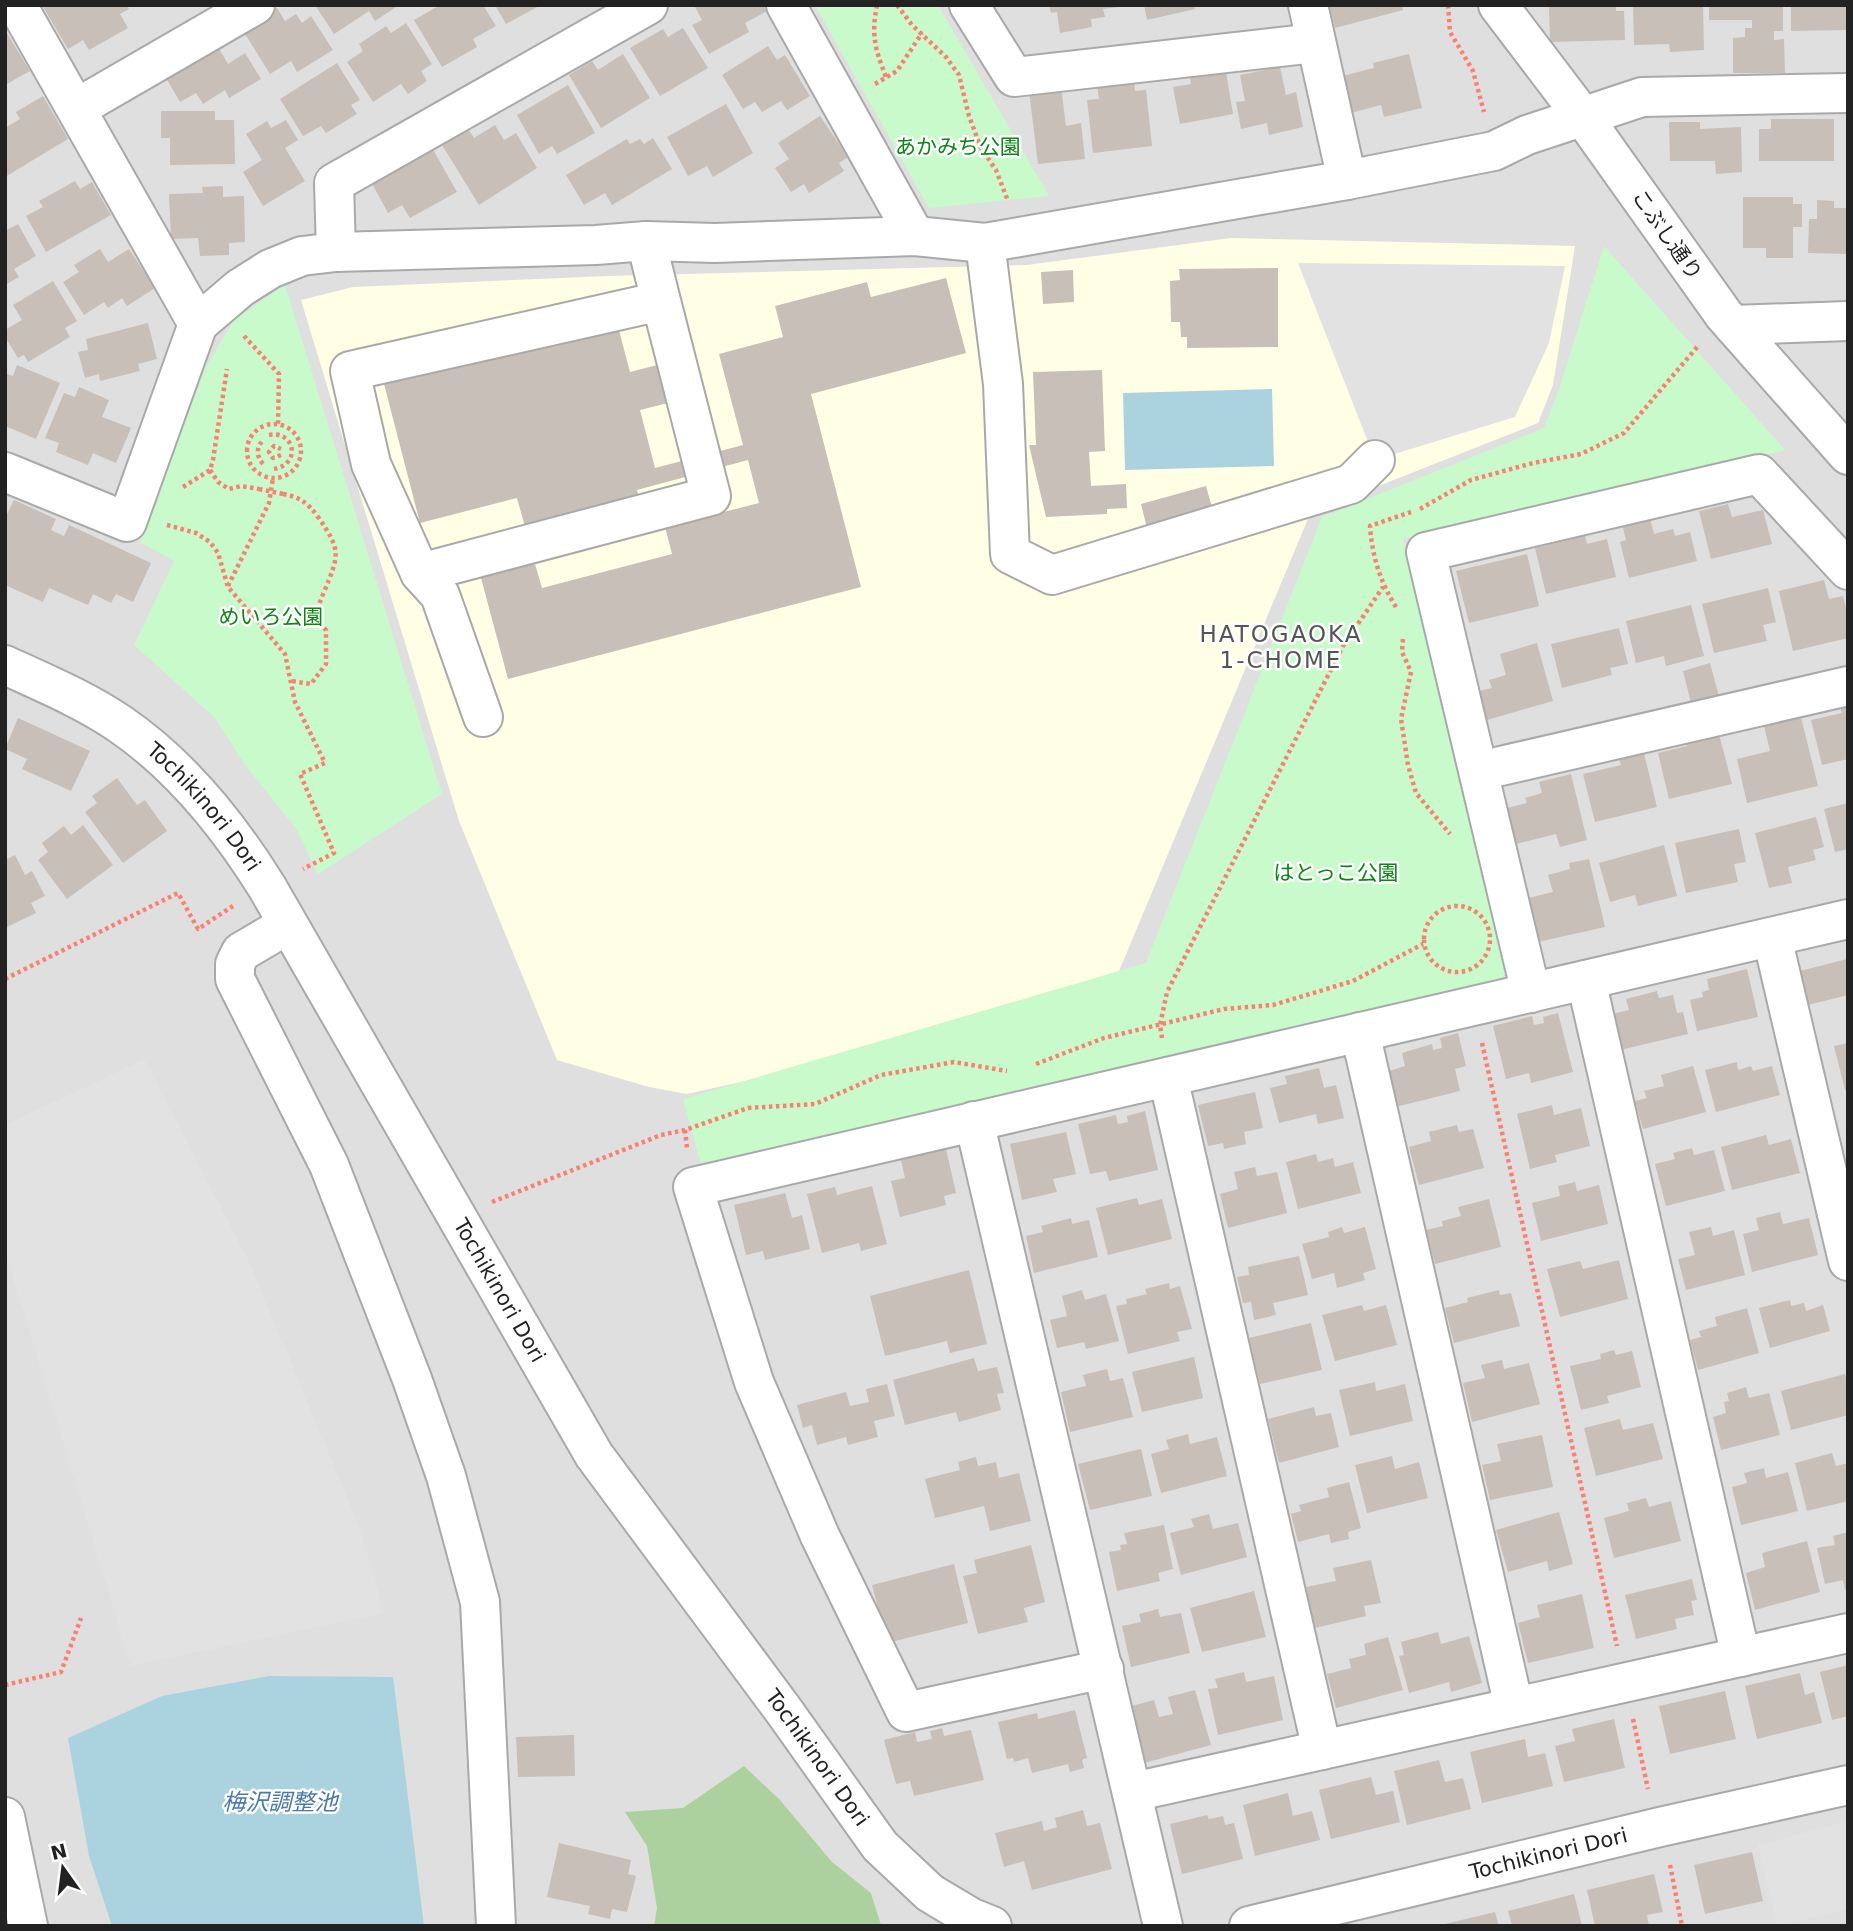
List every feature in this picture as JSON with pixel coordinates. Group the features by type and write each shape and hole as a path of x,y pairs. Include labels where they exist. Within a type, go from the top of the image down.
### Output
{"street":[{"path":"17,5 198,324"},
{"path":"77,108 255,5"},
{"path":"336,252 334,183 648,5"},
{"path":"786,5 915,236"},
{"path":"969,5 1014,77 1315,43"},
{"path":"1308,5 1347,180"},
{"name":"こぶし通り","path":"1498,5 1583,117 1728,320 1848,455"},
{"path":"5,472 127,522 198,324 240,288 270,269 302,256 336,252 646,241 715,243 915,236 1001,240 1165,213 1494,151 1527,135 1642,97 1848,93"},
{"path":"1001,240 1003,384 1010,554 1052,575 1352,484 1375,460"},
{"path":"420,573 711,496 646,241"},
{"path":"483,717 440,595 420,573 371,464 350,371 661,301"},
{"path":"1728,320 1848,321"},
{"path":"1531,993 1426,552 1759,474 1848,570"},
{"name":"Tochikinori Dori","path":"5,665 57,689 120,724 157,753 217,816 250,860 312,964 594,1455 777,1701 880,1846 930,1893 972,1918 992,1926"},
{"path":"1479,771 1848,686"},
{"path":"1104,1668 906,1712 820,1536 754,1382 692,1187 1848,919"},
{"path":"287,925 240,952 234,964 235,979 329,1165 446,1476 480,1602 496,1926"},
{"path":"1772,937 1848,1261"},
{"path":"1586,980 1741,1657"},
{"path":"1360,1032 1514,1707"},
{"path":"1168,1077 1322,1750"},
{"path":"974,1121 1163,1926"},
{"path":"1133,1792 1848,1633"},
{"name":"Tochikinori Dori","path":"1250,1926 1674,1824 1848,1786"},
{"path":"5,1817 28,1926"}],"path":[{"path":"877,5 872,30 874,45 886,77 897,71 922,33"},
{"path":"897,5 946,57 959,75 969,116 981,148 996,170 1008,203 1001,240"},
{"path":"1448,5 1450,32 1473,71 1494,151"},
{"path":"1624,433 1728,320"},
{"path":"240,331 279,374 278,425"},
{"path":"176,491 209,470 219,429 228,363"},
{"path":"266,425 278,425 286,427 297,436 302,453 295,468 288,474 273,478 255,470 249,460 248,445 251,436 266,425"},
{"path":"282,436 286,427"},
{"path":"263,464 258,451 266,437 282,436"},
{"path":"273,469 281,467 291,457 291,446 282,436"},
{"path":"258,451 277,452 281,467"},
{"path":"249,460 259,457"},
{"path":"288,462 295,468"},
{"path":"209,470 218,482 229,489 241,486 299,497 308,504 331,536 337,554 332,577 313,618 326,630 326,664 311,684 292,681"},
{"path":"228,587 269,503 273,478"},
{"path":"132,509 149,520 196,533 210,542 218,553 228,587 285,653 295,702 326,763 300,774 334,853 294,874"},
{"path":"170,526 171,518"},
{"path":"1160,1025 1167,992 1296,737 1343,646 1383,587"},
{"path":"5,979 178,893 198,929 237,904"},
{"path":"1452,906 1462,906 1477,912 1487,924 1490,940 1485,956 1465,971 1443,969 1434,963 1423,944 1424,934 1433,915 1452,906"},
{"path":"1026,1067 1104,1038 1224,1009 1273,1005 1353,981 1423,944"},
{"path":"1474,1006 1651,1800"},
{"path":"458,1219 484,1205 661,1135 685,1130 748,1108 815,1104 881,1076 954,1062 1013,1072"},
{"path":"5,1685 61,1672 80,1618"},
{"path":"1668,1854 1682,1926"}],"shaded area":[{"path":"5,5 1848,5 1848,1926 5,1926"},
{"path":"1231,238 1575,246 1553,385 1538,423 1381,485 1315,502 1112,988 1097,1002 687,1094 649,1087 557,1060 459,821 301,300 353,287 608,276 1027,265"},
{"path":"1298,263 1565,266 1549,343 1515,417 1375,460"},
{"path":"145,1059 250,1264 359,1526 384,1613 131,1666 5,1250 5,1125"},
{"path":"1845,1822 1848,1835 1848,1909 1777,1926 1758,1845"}],"green space":[{"name":"あかみち公園","path":"815,5 938,5 1049,196 929,208"},
{"name":"はとっこ公園","path":"1604,246 1785,450 1403,539 1507,969 1501,981 703,1171 683,1099 1146,963 1322,517 1544,428"},
{"name":"めいろ公園","path":"285,285 442,794 318,874 297,830 245,765 215,718 134,645 174,561 140,542 206,367 234,320"},
{"path":"744,1766 780,1800 832,1862 871,1893 881,1925 654,1926 657,1908 647,1846 625,1812 683,1808"}],"water":[{"path":"1272,389 1274,466 1125,470 1123,393"},
{"name":"梅沢調整池","path":"269,1676 393,1677 424,1926 112,1926 89,1856 68,1738 162,1696"}],"building":[{"path":"42,5 127,5 129,9 120,14 128,28 89,50 83,40 68,49"},
{"path":"315,5 399,5 375,21 369,11 334,34"},
{"path":"440,5 483,5 496,26 473,39 477,47 442,67 414,20"},
{"path":"495,5 541,5 506,24"},
{"path":"694,5 763,5 767,11 745,23 749,32 709,54 692,25 702,20"},
{"path":"1049,5 1119,7 1103,9 1105,17 1091,19 1092,27 1060,33 1057,12 1051,13"},
{"path":"1144,5 1194,5 1195,9 1147,20"},
{"path":"1329,5 1402,5 1403,10 1335,28"},
{"path":"1616,5 1616,11 1624,11 1625,40 1550,42 1549,6"},
{"path":"1633,5 1703,5 1704,50 1670,52 1669,44 1634,45"},
{"path":"1709,5 1783,5 1783,31 1774,31 1774,40 1784,39 1785,73 1733,73 1733,38 1745,37 1745,28 1752,28 1752,20 1709,20"},
{"path":"1791,5 1848,5 1848,30 1791,31"},
{"path":"277,8 285,21 296,14 302,23 311,16 333,50 297,72 291,61 270,74 242,29"},
{"path":"406,23 432,64 421,71 427,81 408,94 401,84 373,102 347,62 363,51 359,44 386,26 391,33"},
{"path":"683,28 708,68 660,96 630,48 663,29 668,37"},
{"path":"5,30 30,71 5,85"},
{"path":"214,40 228,64 245,53 261,79 229,98 225,90 203,104 196,93 180,102 162,71"},
{"path":"768,46 777,60 785,55 810,96 787,110 781,101 762,112 755,102 743,109 722,75"},
{"path":"623,54 650,98 601,128 569,75 592,61 598,70"},
{"path":"1409,54 1422,108 1384,117 1381,105 1351,113 1342,76 1374,68 1373,63"},
{"path":"337,63 360,100 351,105 357,114 326,133 321,126 303,136 280,99"},
{"path":"1225,66 1233,114 1180,124 1173,87 1191,84 1189,73"},
{"path":"1280,67 1286,95 1296,92 1303,127 1269,135 1267,123 1241,129 1236,102 1245,101 1240,75"},
{"path":"1134,82 1135,91 1146,90 1152,146 1093,153 1087,100 1099,99 1097,86"},
{"path":"568,85 595,133 557,154 552,146 539,154 517,115"},
{"path":"1061,87 1066,126 1081,123 1085,159 1038,164 1029,91"},
{"path":"43,96 68,139 5,177 5,128 20,119 16,112"},
{"path":"726,104 753,153 713,177 707,166 688,176 667,137"},
{"path":"161,111 215,111 215,120 234,120 235,164 170,165 170,138 161,138"},
{"path":"820,116 848,157 839,163 844,171 809,193 804,184 791,192 775,168 789,159 778,143"},
{"path":"1771,119 1834,119 1834,161 1759,161 1759,129 1771,129"},
{"path":"286,120 298,140 285,148 305,181 263,206 243,172 262,160 246,134 267,121 271,128"},
{"path":"1669,122 1700,122 1700,129 1741,127 1742,172 1716,174 1715,161 1670,161"},
{"path":"495,125 504,140 516,133 537,168 479,205 442,145 468,129 474,138"},
{"path":"653,138 672,169 612,205 605,193 584,205 566,175 627,139 630,144 640,139 644,144"},
{"path":"431,146 457,192 410,218 402,205 388,213 370,180"},
{"path":"75,181 80,189 92,182 111,215 46,252 26,216 43,207 39,201"},
{"path":"223,186 223,197 244,196 245,242 229,243 229,255 200,256 198,238 171,239 169,194 203,193 202,187"},
{"path":"1743,197 1793,197 1793,204 1802,204 1802,227 1793,227 1793,258 1766,258 1766,248 1743,248"},
{"path":"1817,200 1834,201 1834,208 1848,208 1848,254 1808,253 1809,219 1817,219"},
{"path":"18,224 36,256 14,269 19,277 5,285 5,231"},
{"path":"100,249 108,262 129,249 155,288 127,306 122,298 108,308 104,302 84,315 63,282 79,272 74,265"},
{"path":"1278,268 1278,347 1187,348 1187,337 1181,337 1180,322 1171,322 1170,281 1180,280 1179,269"},
{"path":"1073,270 1074,302 1043,304 1041,272"},
{"path":"946,278 966,353 811,394 861,587 508,679 481,578 535,564 542,588 672,554 665,527 759,503 748,460 637,490 641,505 527,534 517,498 420,523 383,380 616,319 630,372 657,365 668,403 640,410 655,468 743,445 719,354 783,337 775,306 867,282 871,297"},
{"path":"53,281 77,321 65,328 70,337 28,362 24,355 18,358 5,337 5,330 22,320 13,305"},
{"path":"148,323 157,359 138,364 140,371 100,381 99,374 85,378 78,352 88,350 86,339"},
{"path":"17,365 60,383 36,439 5,426 5,373 13,376"},
{"path":"1102,370 1105,451 1089,452 1091,486 1126,484 1127,508 1107,509 1107,514 1046,517 1029,445 1036,445 1033,372"},
{"path":"79,387 109,400 102,417 131,428 116,463 93,453 88,465 56,452 59,443 45,438 64,393 75,397"},
{"path":"1206,486 1213,511 1147,528 1141,504"},
{"path":"14,500 56,519 51,530 64,536 69,525 151,563 133,602 116,594 111,603 93,594 88,605 49,588 43,602 5,585 5,518"},
{"path":"1728,504 1732,517 1763,510 1772,544 1711,559 1699,511"},
{"path":"1650,518 1654,534 1673,529 1675,536 1690,532 1697,561 1629,578 1620,542 1626,540 1622,524"},
{"path":"1585,536 1587,544 1607,539 1616,577 1546,594 1535,548"},
{"path":"1527,554 1539,606 1469,623 1456,571"},
{"path":"1824,580 1829,599 1843,596 1848,616 1848,638 1793,651 1779,591"},
{"path":"1768,588 1776,622 1763,625 1767,641 1714,653 1702,604"},
{"path":"1691,605 1704,656 1666,666 1664,656 1636,663 1626,621"},
{"path":"1619,628 1628,664 1610,668 1612,675 1562,688 1551,644"},
{"path":"1537,643 1553,701 1487,720 1479,691 1492,688 1489,680 1506,675 1500,654"},
{"path":"1710,663 1720,700 1692,707 1683,671"},
{"path":"1848,701 1848,759 1822,765 1811,720 1842,713 1839,704"},
{"path":"1800,713 1818,786 1747,803 1737,759 1770,751 1763,722"},
{"path":"18,718 90,751 71,791 22,769 27,759 5,749"},
{"path":"1718,730 1732,784 1669,799 1658,753 1687,746 1685,738"},
{"path":"1643,749 1657,807 1595,822 1583,774 1621,765 1618,755"},
{"path":"1571,774 1587,840 1560,847 1556,834 1516,844 1507,808 1527,803 1525,798 1542,793 1539,782"},
{"path":"117,778 137,805 145,800 167,831 123,863 85,812 97,803 92,796"},
{"path":"1848,803 1848,849 1835,852 1824,809"},
{"path":"1816,817 1824,847 1813,850 1816,860 1788,867 1792,883 1769,888 1755,833"},
{"path":"83,825 113,865 67,899 38,860 48,852 42,843 64,826 71,835"},
{"path":"1739,829 1746,862 1734,864 1738,882 1686,893 1675,843"},
{"path":"1664,845 1677,896 1638,906 1635,895 1610,902 1599,863"},
{"path":"15,855 25,875 32,871 45,896 31,903 36,913 5,928 5,860"},
{"path":"1589,859 1605,927 1538,942 1528,898 1553,892 1548,875 1570,869 1569,863"},
{"path":"1847,959 1848,995 1808,1005 1800,971"},
{"path":"1747,969 1758,1017 1697,1031 1690,1000 1703,997 1702,992 1709,990 1707,979"},
{"path":"1657,991 1659,998 1673,995 1677,1013 1683,1012 1688,1034 1620,1050 1612,1014 1629,1010 1626,999"},
{"path":"1558,1013 1573,1072 1531,1083 1529,1073 1506,1079 1493,1026 1532,1016 1534,1025 1544,1023 1543,1017"},
{"path":"1458,1033 1466,1066 1455,1069 1460,1091 1395,1107 1386,1072 1405,1066 1402,1053 1432,1044 1433,1050 1442,1048 1440,1038"},
{"path":"1848,1043 1848,1090 1845,1090 1834,1046"},
{"path":"1737,1062 1738,1070 1751,1066 1753,1071 1772,1066 1780,1095 1716,1112 1705,1070"},
{"path":"1693,1066 1706,1112 1643,1129 1635,1101 1647,1098 1644,1091 1664,1086 1661,1075"},
{"path":"1319,1068 1324,1088 1336,1085 1344,1118 1318,1124 1316,1114 1279,1123 1270,1088 1287,1084 1285,1076"},
{"path":"1255,1092 1263,1128 1244,1132 1246,1144 1224,1149 1223,1143 1208,1146 1198,1105"},
{"path":"1552,1105 1554,1115 1581,1108 1590,1146 1555,1155 1557,1162 1530,1169 1517,1114"},
{"path":"1145,1111 1158,1170 1109,1181 1106,1171 1090,1174 1078,1124 1116,1115 1118,1124 1128,1122 1127,1116"},
{"path":"1457,1125 1459,1132 1473,1129 1484,1168 1419,1185 1409,1147 1431,1141 1429,1132"},
{"path":"1066,1132 1076,1174 1053,1179 1057,1192 1022,1200 1010,1144"},
{"path":"1766,1135 1769,1145 1791,1139 1800,1173 1732,1190 1721,1147"},
{"path":"1692,1148 1694,1155 1714,1150 1725,1191 1666,1206 1655,1164 1675,1159 1673,1153"},
{"path":"946,1149 956,1193 944,1196 946,1205 900,1217 891,1181 905,1178 901,1160"},
{"path":"1316,1154 1318,1162 1333,1158 1335,1167 1353,1162 1361,1193 1298,1209 1286,1162"},
{"path":"1255,1167 1257,1176 1277,1172 1287,1213 1228,1228 1220,1194 1238,1189 1234,1172"},
{"path":"1575,1182 1577,1191 1599,1185 1608,1224 1541,1241 1532,1203 1560,1196 1558,1186"},
{"path":"872,1186 887,1244 861,1251 859,1243 822,1253 807,1194 835,1187 837,1195"},
{"path":"785,1193 792,1218 802,1215 810,1249 765,1260 763,1251 746,1255 734,1205"},
{"path":"1137,1198 1139,1205 1162,1199 1172,1239 1108,1255 1096,1208"},
{"path":"1489,1199 1501,1247 1435,1264 1426,1230 1443,1226 1442,1221 1461,1216 1458,1207"},
{"path":"1780,1212 1783,1224 1809,1218 1818,1255 1752,1272 1743,1234 1759,1230 1756,1218"},
{"path":"1071,1218 1072,1224 1089,1220 1098,1257 1034,1273 1026,1236 1043,1232 1041,1226"},
{"path":"1342,1227 1344,1233 1365,1227 1376,1269 1363,1273 1365,1280 1337,1288 1334,1273 1312,1279 1302,1244 1329,1237 1328,1232"},
{"path":"1711,1227 1713,1236 1734,1230 1745,1275 1686,1290 1678,1259 1695,1255 1689,1232"},
{"path":"1299,1256 1308,1295 1273,1303 1276,1315 1254,1320 1251,1302 1243,1303 1237,1277 1249,1275 1248,1267"},
{"path":"1619,1260 1628,1299 1560,1317 1547,1269 1580,1261 1583,1269"},
{"path":"969,1270 987,1344 950,1353 947,1341 885,1356 870,1296"},
{"path":"1169,1283 1170,1289 1180,1286 1192,1329 1177,1332 1180,1341 1128,1354 1116,1306 1127,1304 1126,1299 1147,1294 1145,1289"},
{"path":"1082,1290 1085,1300 1106,1294 1119,1341 1086,1349 1084,1342 1057,1348 1050,1320 1067,1316 1062,1296"},
{"path":"1499,1290 1500,1295 1511,1293 1520,1326 1454,1343 1445,1308 1468,1302 1467,1298"},
{"path":"1790,1300 1791,1306 1804,1303 1806,1311 1823,1305 1830,1331 1770,1348 1759,1308"},
{"path":"1362,1305 1364,1311 1386,1305 1397,1345 1335,1361 1322,1315"},
{"path":"1747,1308 1759,1353 1698,1370 1690,1340 1701,1337 1699,1331 1717,1326 1715,1317"},
{"path":"1311,1323 1322,1370 1260,1384 1249,1338"},
{"path":"1614,1350 1616,1355 1632,1351 1641,1387 1607,1396 1609,1403 1581,1410 1570,1366 1601,1359 1600,1354"},
{"path":"1194,1357 1203,1398 1142,1412 1132,1372"},
{"path":"974,1358 978,1371 997,1367 1004,1393 997,1394 1001,1410 959,1422 956,1412 905,1425 893,1380"},
{"path":"1502,1360 1504,1369 1529,1363 1540,1404 1472,1422 1463,1383 1485,1378 1481,1365"},
{"path":"1107,1369 1110,1381 1123,1378 1133,1417 1070,1432 1061,1392 1086,1386 1083,1375"},
{"path":"1845,1374 1848,1386 1848,1415 1791,1430 1781,1391"},
{"path":"1375,1382 1376,1391 1405,1384 1413,1421 1350,1436 1339,1390"},
{"path":"887,1384 895,1416 874,1421 878,1437 848,1445 846,1437 817,1445 812,1425 803,1428 797,1405 846,1392 850,1406 869,1402 866,1389"},
{"path":"1746,1387 1749,1398 1769,1393 1780,1435 1721,1450 1713,1417 1726,1413 1724,1402 1729,1401 1727,1393"},
{"path":"1314,1407 1316,1416 1331,1413 1339,1447 1279,1463 1268,1419"},
{"path":"1620,1419 1623,1430 1653,1423 1663,1459 1596,1476 1584,1428"},
{"path":"1188,1434 1190,1444 1217,1437 1227,1476 1161,1493 1151,1454 1169,1449 1166,1440"},
{"path":"1542,1435 1553,1487 1490,1500 1482,1465 1501,1461 1497,1444"},
{"path":"1141,1449 1152,1496 1090,1510 1078,1464"},
{"path":"1832,1453 1836,1466 1848,1463 1848,1501 1807,1511 1795,1463"},
{"path":"1392,1456 1395,1469 1419,1462 1428,1498 1367,1513 1355,1465"},
{"path":"976,1457 978,1466 996,1462 999,1478 1019,1473 1031,1521 990,1531 984,1506 935,1518 925,1479 960,1470 958,1462"},
{"path":"1764,1468 1766,1478 1788,1472 1798,1511 1741,1525 1732,1487 1747,1483 1744,1473"},
{"path":"1349,1482 1361,1528 1348,1532 1349,1539 1331,1543 1329,1534 1298,1542 1291,1514 1301,1511 1299,1505 1329,1497 1327,1488"},
{"path":"1646,1498 1649,1507 1671,1501 1681,1541 1614,1558 1604,1518 1629,1511 1627,1503"},
{"path":"1559,1512 1573,1564 1549,1571 1547,1561 1508,1572 1496,1530"},
{"path":"1209,1514 1213,1529 1238,1523 1247,1557 1181,1575 1170,1533 1194,1527 1191,1519"},
{"path":"1164,1525 1173,1569 1158,1573 1160,1581 1117,1591 1109,1552 1121,1550 1120,1545 1127,1544 1124,1533"},
{"path":"1848,1532 1848,1589 1845,1590 1843,1580 1825,1584 1817,1548 1835,1545 1833,1536"},
{"path":"1807,1541 1820,1592 1755,1610 1746,1573 1765,1567 1762,1553"},
{"path":"1031,1545 1045,1602 1024,1608 1028,1622 978,1634 963,1576 977,1573 974,1560"},
{"path":"1371,1560 1381,1603 1364,1606 1366,1616 1315,1628 1306,1587 1336,1581 1333,1568"},
{"path":"954,1564 968,1623 887,1643 872,1585"},
{"path":"1692,1579 1697,1600 1691,1601 1694,1615 1675,1619 1677,1629 1636,1639 1625,1595"},
{"path":"1254,1591 1266,1637 1202,1652 1190,1608"},
{"path":"1582,1594 1594,1648 1528,1663 1518,1623 1540,1617 1537,1605"},
{"path":"1158,1609 1160,1617 1181,1613 1190,1653 1131,1667 1122,1626 1141,1622 1139,1614"},
{"path":"1438,1632 1441,1644 1469,1636 1482,1683 1451,1692 1449,1682 1409,1693 1399,1656 1404,1655 1401,1642"},
{"path":"1388,1637 1403,1690 1336,1708 1327,1674 1351,1668 1349,1659 1366,1655 1364,1644"},
{"path":"1848,1665 1848,1716 1832,1720 1820,1672"},
{"path":"1244,1672 1246,1682 1274,1676 1283,1720 1218,1735 1208,1689 1218,1688 1215,1679"},
{"path":"1800,1673 1805,1695 1814,1692 1822,1723 1757,1739 1745,1686"},
{"path":"1195,1690 1211,1745 1144,1763 1128,1707 1154,1700 1159,1717 1173,1714 1168,1697"},
{"path":"1725,1691 1736,1739 1670,1754 1659,1706"},
{"path":"1075,1710 1087,1758 1082,1760 1084,1768 1070,1772 1068,1764 1032,1773 1028,1758 1014,1762 1013,1758 1007,1759 998,1722 1037,1713 1038,1719"},
{"path":"1614,1719 1625,1768 1564,1782 1555,1746 1575,1741 1572,1729"},
{"path":"942,1728 944,1736 971,1730 984,1780 914,1796 910,1781 896,1784 884,1740 915,1732 917,1742 932,1739 930,1731"},
{"path":"574,1735 575,1776 518,1777 516,1737"},
{"path":"1525,1739 1528,1757 1545,1753 1553,1786 1482,1803 1470,1752"},
{"path":"1439,1760 1445,1782 1463,1778 1471,1809 1407,1825 1394,1771"},
{"path":"1371,1777 1376,1795 1393,1791 1400,1822 1331,1839 1319,1790"},
{"path":"1288,1793 1293,1816 1312,1811 1320,1840 1255,1856 1243,1805"},
{"path":"1083,1810 1087,1826 1100,1823 1112,1869 1032,1890 1024,1861 1004,1867 995,1833 1042,1821 1044,1831 1057,1827 1055,1818"},
{"path":"1207,1815 1209,1819 1223,1816 1225,1825 1234,1823 1243,1859 1182,1874 1170,1824"},
{"path":"559,1843 631,1860 628,1874 636,1876 627,1912 612,1909 610,1919 588,1914 590,1906 547,1897"},
{"path":"1752,1852 1763,1901 1705,1914 1694,1865"},
{"path":"1654,1874 1663,1912 1647,1915 1649,1926 1595,1926 1587,1890"},
{"path":"1574,1894 1582,1926 1512,1926 1508,1911"},
{"path":"1495,1912 1499,1926 1441,1926 1441,1925"}],"district":[{"name":"HATOGAOKA 1-CHOME","path":"1281,647"}]}
